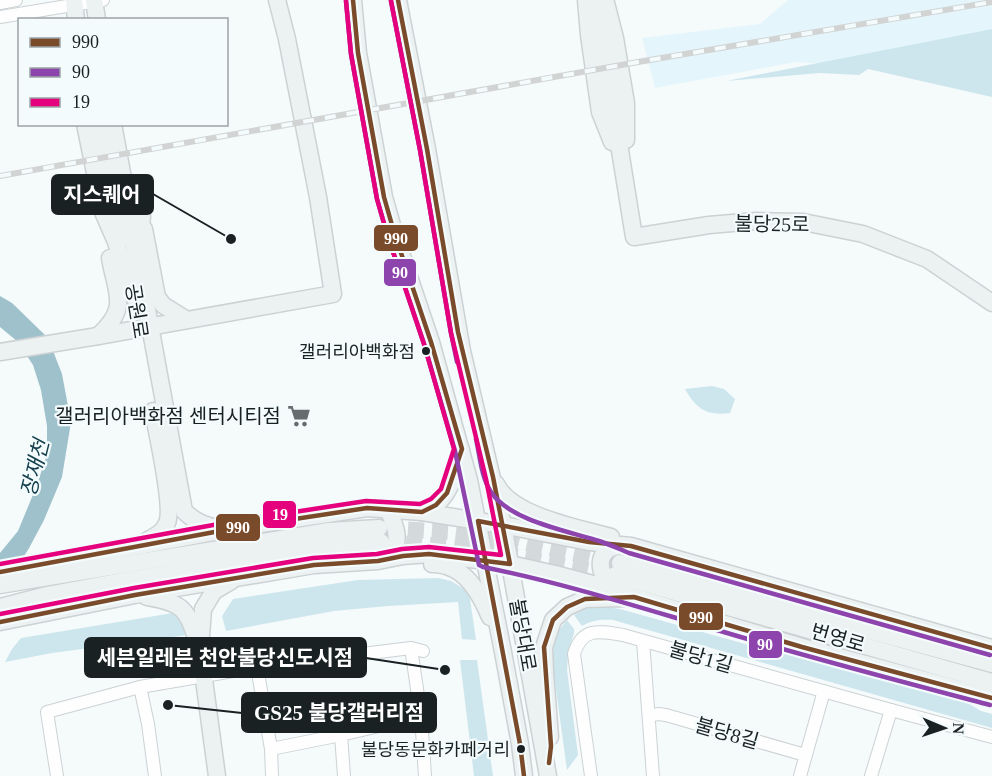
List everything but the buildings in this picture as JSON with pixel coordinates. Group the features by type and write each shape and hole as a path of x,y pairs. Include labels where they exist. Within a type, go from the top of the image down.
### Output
{"main road":[{"path":"97,0 97,18"},
{"path":"8,350 333,294 318,197 287,39 277,0"},
{"name":"불당대로","path":"353,0 358,53 384,197 431,342 462,449 503,652 524,776"},
{"name":"불당대로","path":"398,0 427,149 458,332 503,525 548,775"},
{"path":"586,0 600,112 623,174"},
{"path":"597,0 623,174"},
{"path":"605,0 615,38 626,103 626,149 623,174"},
{"path":"85,126 119,299 118,308 110,325 98,336"},
{"name":"공원로","path":"99,126 121,231 140,301 174,495"},
{"name":"공원로","path":"112,126 128,200 142,298 140,301"},
{"path":"124,126 157,297 163,305 187,320"},
{"name":"불당25로","path":"623,174 634,237 709,225 756,221 803,222 863,234 927,260 992,303"},
{"path":"103,212 116,242 126,276 140,301 148,296 140,252 142,216"},
{"path":"422,512 436,505 447,493 462,449"},
{"path":"493,477 498,489 528,512 554,522 992,648"},
{"path":"174,495 191,519 214,527 236,528"},
{"path":"131,548 163,531 168,521 174,495"},
{"path":"0,572 236,528 367,508 422,512 503,525 589,543 631,546"},
{"path":"378,561 394,553 398,540 395,524 388,509"},
{"path":"0,585 329,531 380,535 47,595 0,607"},
{"path":"622,582 609,585 602,576 600,566 607,550 614,547 631,546"},
{"path":"378,561 429,554 485,560 555,574 622,582 802,647 992,698"},
{"path":"0,622 135,595 314,565 378,561 440,564 457,570 472,583 489,615 503,652"},
{"path":"200,650 203,609 214,591 236,578"},
{"path":"548,775 551,746 544,646 554,620 567,607 622,582"},
{"name":"번영로","path":"622,582 992,664"},
{"name":"번영로","path":"622,582 992,682"},
{"path":"135,595 177,604 188,616 200,650 217,776"}],"street":[{"path":"0,3 16,0"},
{"path":"0,17 75,8 97,0"},
{"name":"불당1길","path":"591,776 574,654 577,645 585,636 598,631 623,635 992,737"},
{"path":"643,641 653,776"},
{"path":"57,776 47,712 140,687 256,668 417,649 425,776"},
{"path":"256,668 271,748 272,776"},
{"path":"140,687 155,776"},
{"path":"800,776 824,691"},
{"path":"875,775 891,710"},
{"name":"불당8길","path":"649,716 666,715 805,755"},
{"path":"271,748 341,735 421,716"},
{"path":"341,735 344,776"}],"shaded area":[{"path":"788,0 992,0 992,82 966,75 796,62 655,88 642,38 760,24"},
{"path":"992,29 992,97 868,69 859,75 820,73 726,81"},
{"path":"0,296 12,303 48,338 62,374 71,422 62,477 44,520 28,550 0,591 0,553 18,531 37,485 47,454 47,426 41,390 33,365 18,342 0,327"},
{"path":"712,386 724,389 735,399 730,413 722,414 703,410 693,402 685,389"},
{"path":"438,578 451,581 469,592 476,640 462,639 458,602 334,611 226,631 222,616 233,599 358,580"},
{"path":"601,606 620,609 770,651 801,654 956,696 981,711 992,714 992,728 613,620 597,620 582,626 574,615 587,607"},
{"path":"173,613 179,616 188,635 52,653 5,662 21,638"},
{"path":"567,620 574,629 568,653 567,670 578,755 567,770 553,653 554,640"},
{"path":"460,660 477,660 493,776 474,776"}],"tunnel":[{"path":"384,528 448,532 513,540 620,563"},
{"path":"382,542 448,546 614,575"}],"railway":[{"path":"0,176 638,62 992,2"}],"transit line":[{"name":"990","path":"0,572 236,528 367,508 422,512 436,505 447,493 462,449 431,342 384,197 358,53 353,0"},
{"name":"990","path":"0,622 135,595 314,565 378,561 429,554 510,564 493,477 458,332 427,149 398,0"},
{"name":"90","path":"346,1 351,54 377,199 424,344 455,451 479,565 571,588 853,669 990,705"},
{"name":"19","path":"0,564 235,521 366,501 420,504 431,499 441,489 454,449 424,344 377,199 351,54 346,1"},
{"name":"90","path":"391,1 457,362"},
{"name":"19","path":"0,614 134,588 313,558 377,554 429,547 501,555 486,479 451,333 420,150 391,1"},
{"name":"90","path":"476,439 483,473 491,492 500,502 525,518 603,542 629,553 990,655"},
{"name":"990","path":"524,776 478,521 589,542 631,546 992,648"},
{"name":"990","path":"549,763 551,746 544,647 553,620 567,607 585,599 634,597 802,647 992,698"}],"place":[{"name":"지스퀘어","path":"231,239"},
{"name":"갤러리아백화점","path":"426,351"},
{"name":"갤러리아백화점 센터시티점","path":"299,416"},
{"name":"세븐일레븐 천안불당신도시점","path":"445,670"},
{"name":"GS25 불당갤러리점","path":"168,705"},
{"name":"불당동문화카페거리","path":"521,749"}],"water label":[{"name":"장재천","path":"35,468"}]}
